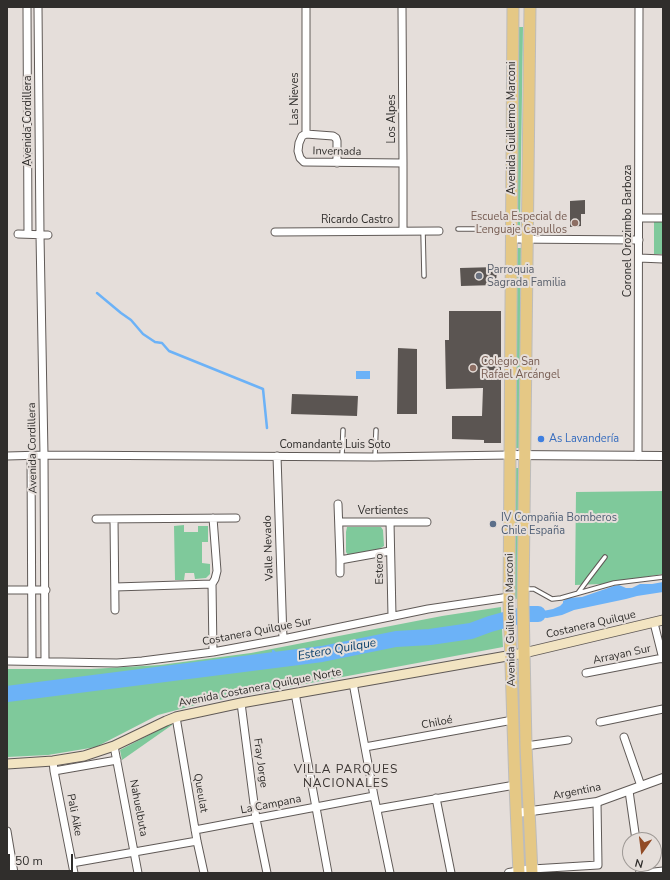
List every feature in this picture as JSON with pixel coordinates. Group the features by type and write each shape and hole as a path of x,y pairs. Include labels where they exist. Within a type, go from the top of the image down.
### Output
{"main road":[{"name":"Avenida Guillermo Marconi","path":"513,7 509,600 512,720 517,813 516,872"},
{"name":"Avenida Guillermo Marconi","path":"530,7 523,602 526,746 532,871"},
{"path":"510,526 524,526"},
{"name":"Costanera Quilque","path":"524,653 659,621"},
{"name":"Avenida Costanera Quilque Norte","path":"7,764 53,761 84,756 114,746 176,717 241,703 524,653"}],"street":[{"name":"Avenida Cordillera","path":"27,7 28,234"},
{"name":"Avenida Cordillera","path":"38,7 46,661"},
{"name":"Las Nieves","path":"306,7 306,134 333,136 336,138 338,141 337,163"},
{"name":"Los Alpes","path":"402,7 404,163 403,231"},
{"name":"Coronel Orozimbo Barboza","path":"638,456 639,7"},
{"name":"Invernada","path":"306,134 302,136 298,151 300,158 304,162 404,163"},
{"path":"639,218 663,218"},
{"name":"Ricardo Castro","path":"275,232 439,231"},
{"path":"18,234 48,235"},
{"path":"512,234 527,238 639,240"},
{"path":"638,258 663,258"},
{"name":"Avenida Cordillera","path":"31,455 32,661"},
{"name":"Comandante Luis Soto","path":"7,456 663,456"},
{"name":"Valle Nevado","path":"277,456 283,639"},
{"path":"338,504 340,573"},
{"path":"213,518 217,571 212,584 213,652"},
{"path":"96,519 236,518"},
{"path":"114,519 115,610"},
{"name":"Vertientes","path":"339,522 427,522"},
{"name":"Estero","path":"390,522 392,616"},
{"path":"340,560 390,552"},
{"path":"115,587 212,584"},
{"path":"7,590 46,590"},
{"name":"Costanera Quilque Sur","path":"7,661 130,662 213,652 428,609 509,600"},
{"path":"659,621 663,658"},
{"name":"Arrayan Sur","path":"586,674 663,658"},
{"path":"353,683 390,873"},
{"path":"294,693 328,873"},
{"name":"Fray Jorge","path":"241,703 256,819 267,873"},
{"path":"600,722 663,709"},
{"name":"Queulat","path":"176,717 195,830 204,873"},
{"name":"Chiloé","path":"365,748 512,720"},
{"path":"624,736 641,786"},
{"path":"526,746 568,740"},
{"name":"Nahuelbuta","path":"114,746 138,873"},
{"path":"54,771 117,760"},
{"name":"Pali Aike","path":"53,761 74,873"},
{"name":"Argentina","path":"517,813 597,802 663,778"},
{"path":"377,809 515,785"},
{"path":"629,791 635,832"},
{"name":"La Campana","path":"195,830 374,796"},
{"path":"436,798 451,873"},
{"path":"516,872 598,865 597,802"},
{"path":"7,831 14,873"},
{"path":"72,863 197,841"},
{"path":"645,873 663,870"}],"lane":[{"path":"458,229 512,234"},
{"path":"423,231 424,276"},
{"path":"342,456 343,430"},
{"path":"375,457 376,430"},
{"path":"578,593 605,557"},
{"path":"524,589 534,589 552,599 562,598 614,583 663,577"}],"green space":[{"path":"517,27 523,27 520,229 515,229"},
{"path":"654,221 663,221 663,254 654,254"},
{"path":"515,248 521,248 519,448 514,448"},
{"path":"514,468 519,468 518,523 514,524"},
{"path":"663,491 663,574 602,584 575,585 576,492"},
{"path":"184,525 184,532 198,532 198,526 208,526 208,542 202,542 202,563 210,564 210,574 206,578 195,579 194,573 185,573 184,580 175,580 174,526"},
{"path":"347,527 381,527 383,530 384,546 379,549 348,555 346,552"},
{"path":"513,529 519,529 519,598 513,600"},
{"path":"501,607 503,647 203,703 158,715 96,747 48,755 7,757 7,669 91,669 160,665 251,653 442,616"},
{"path":"516,680 522,680 526,806 521,807"},
{"path":"172,723 172,725 122,760 120,750"}],"water":[{"path":"356,371 370,371 370,379 356,379"},
{"path":"663,582 663,592 637,596 574,610 562,615 547,618 532,616 526,620 527,607 532,610 543,611 560,606 563,601 568,598 582,597 614,586 619,585 626,588 632,588 640,584"}],"building":[{"path":"585,200 585,214 581,214 581,226 570,227 570,201"},
{"name":"Parroquia Sagrada Familia","path":"497,267 496,285 461,286 460,268"},
{"name":"Colegio San Rafael Arcángel","path":"449,311 501,311 501,443 484,443 484,440 452,439 452,416 482,416 483,388 446,389 445,340 449,340"},
{"path":"398,348 417,349 417,414 397,414"},
{"path":"292,394 358,396 357,416 291,414"}],"waterway":[{"path":"97,293 131,320 143,334 155,342 162,343 169,351 263,389 267,428"},
{"name":"Estero Quilque","path":"7,694 322,654 396,639 430,637 471,631 526,614 538,614"},
{"path":"273,651 281,659"}],"place":[{"name":"Escuela Especial de Lenguaje Capullos","path":"575,223"},
{"name":"Parroquia Sagrada Familia","path":"479,276"},
{"name":"Colegio San Rafael Arcángel","path":"473,368"},
{"name":"As Lavandería","path":"541,439"},
{"name":"IV Compañia Bomberos Chile España","path":"493,524"}],"district":[{"name":"VILLA PARQUES NACIONALES","path":"346,777"}]}
